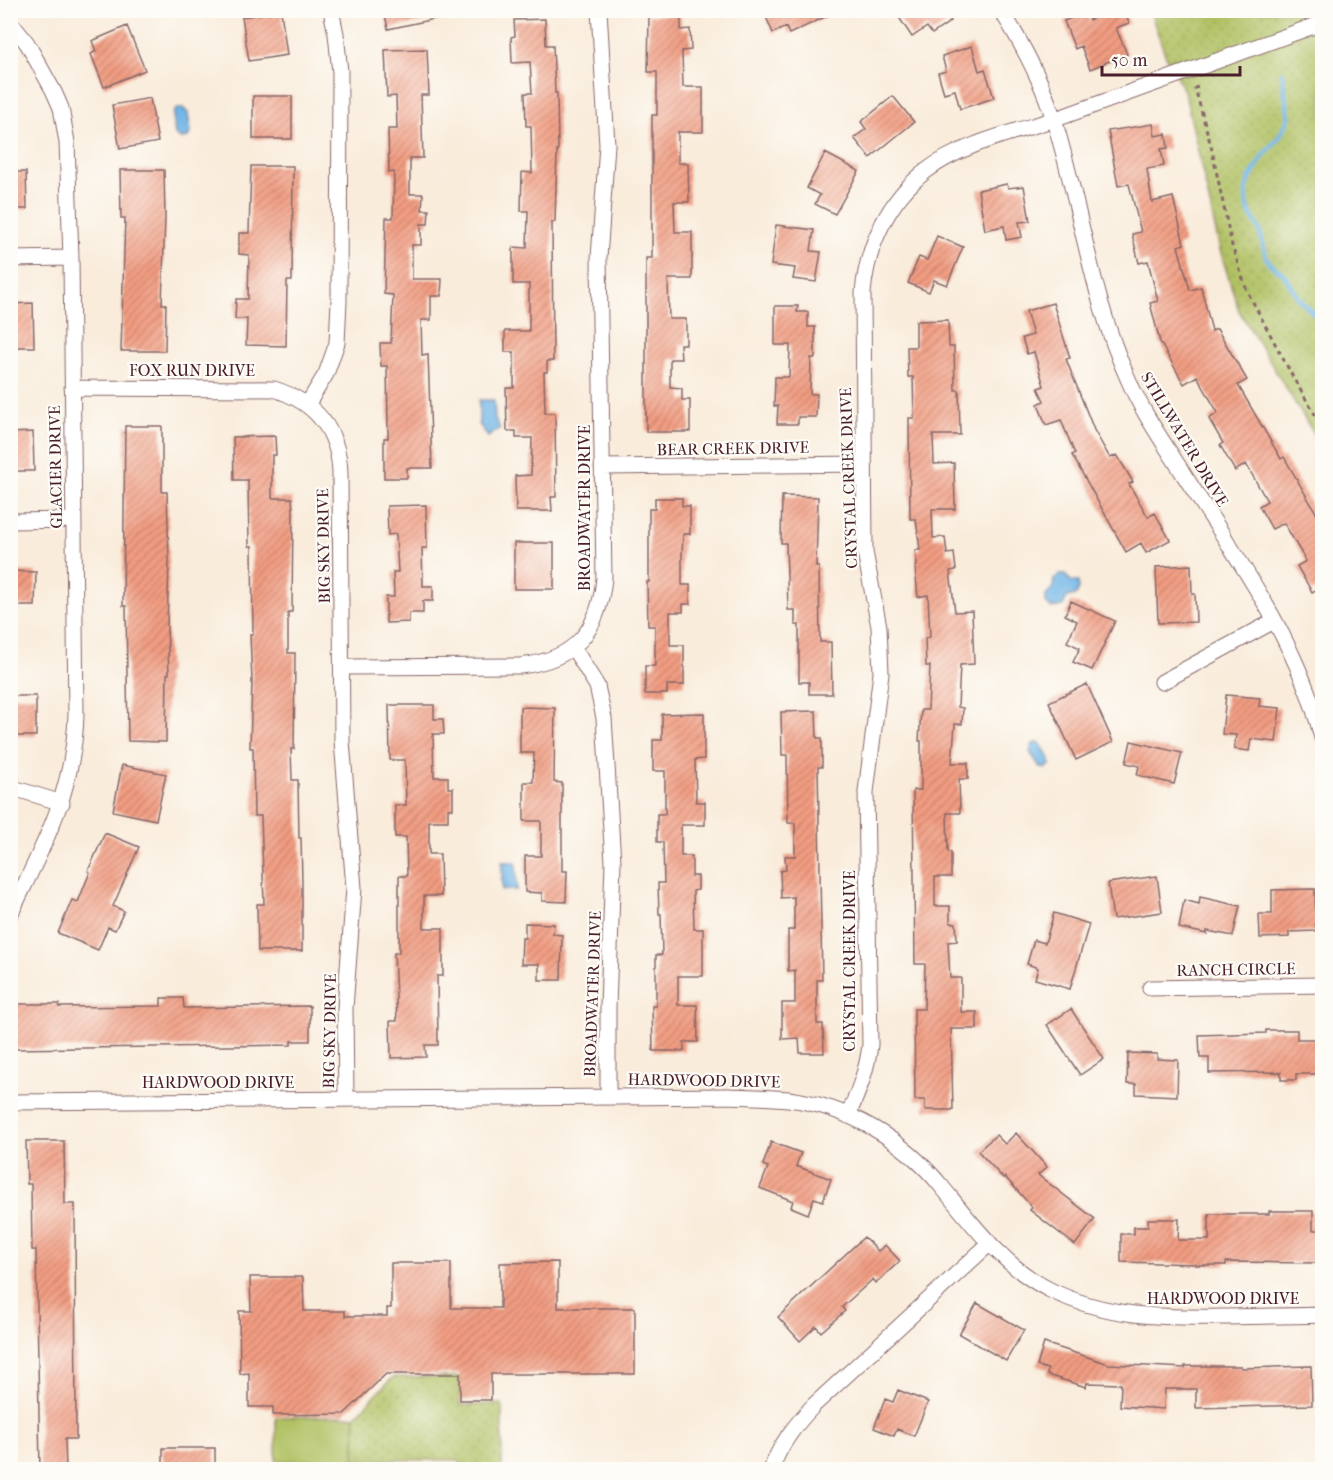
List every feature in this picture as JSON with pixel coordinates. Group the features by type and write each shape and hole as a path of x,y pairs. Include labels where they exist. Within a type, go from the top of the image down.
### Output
{"street":[{"path":"307,405 326,374 337,343 340,72 331,10"},
{"name":"BROADWATER DRIVE","path":"599,10 607,145 598,258 604,578 602,597 594,622 573,647 597,686 604,718 613,862 608,1008 608,1097"},
{"name":"STILLWATER DRIVE","path":"1001,10 1029,58 1054,119 1102,307 1128,381 1290,650 1308,689 1323,738"},
{"name":"GLACIER DRIVE","path":"10,22 27,43 46,77 61,108 65,124 70,182 75,739 73,759 62,803 10,915"},
{"name":"CRYSTAL CREEK DRIVE","path":"848,1116 865,1074 870,1046 866,792 881,673 879,627 865,552 863,293 870,250 884,220 909,186 925,171 938,163 969,148 1323,23"},
{"path":"10,259 71,258"},
{"name":"FOX RUN DRIVE","path":"72,388 257,387 284,392 307,405"},
{"name":"BIG SKY DRIVE","path":"307,405 331,431 339,457 342,752 354,888 345,1008 346,1099"},
{"name":"BEAR CREEK DRIVE","path":"603,467 863,465"},
{"path":"10,521 74,520"},
{"path":"1162,682 1274,621"},
{"path":"342,667 520,666 548,661 573,647"},
{"path":"10,787 62,803"},
{"name":"RANCH CIRCLE","path":"1150,988 1323,985"},
{"name":"HARDWOOD DRIVE","path":"10,1102 729,1096 790,1099 815,1104 848,1116 875,1129 908,1152 941,1186 989,1244 1047,1289 1070,1299 1104,1310 1141,1316 1176,1318 1323,1315"},
{"path":"771,1470 780,1448 799,1420 989,1244"}],"path":[{"path":"1195,88 1211,146 1232,246 1247,291 1295,381 1323,426"}],"green space":[{"path":"1150,11 1322,11 1322,447 1239,311 1220,250 1185,93 1165,54"},
{"path":"393,1377 460,1377 460,1405 502,1404 502,1469 461,1469 460,1460 355,1460 355,1416"},
{"path":"355,1416 355,1460 276,1461 276,1417"}],"water":[{"path":"177,108 183,108 188,113 191,132 187,138 181,139 175,135 173,114"},
{"path":"479,400 494,400 495,419 500,428 488,437 479,424"},
{"path":"1059,575 1065,575 1071,581 1078,582 1079,589 1076,595 1067,597 1063,606 1051,608 1046,603 1046,596 1053,587 1054,579"},
{"path":"1035,743 1040,743 1050,759 1050,765 1045,769 1040,767 1030,752"},
{"path":"502,862 516,862 517,890 502,890"}],"building":[{"path":"384,10 443,10 444,17 388,29"},
{"path":"763,10 840,10 789,34 786,27 773,33"},
{"path":"894,10 944,10 951,21 932,34 927,27 912,37"},
{"path":"1114,10 1124,10 1129,23 1116,28 1127,54 1090,69 1081,46 1075,49 1064,21 1086,12 1089,20"},
{"path":"281,11 287,55 249,61 242,17"},
{"path":"649,15 681,15 681,30 690,29 691,50 682,51 683,87 703,87 703,132 678,132 678,163 688,163 689,202 674,202 675,232 692,232 692,279 668,279 669,319 686,319 686,344 680,344 681,359 670,359 670,387 682,388 682,400 690,400 690,432 646,432 646,258 652,258 652,115 657,115 657,72 648,72"},
{"path":"545,19 546,45 553,45 555,93 557,93 558,151 555,222 552,222 553,361 547,361 547,372 544,372 545,413 555,413 556,497 551,497 552,511 516,511 515,476 531,475 532,438 516,438 516,431 507,431 506,388 514,388 514,352 505,352 505,331 529,331 529,284 513,284 513,247 527,248 528,211 521,211 522,172 532,173 531,126 526,126 525,93 532,93 530,62 512,63 511,37 515,36 514,20"},
{"path":"127,26 145,70 104,87 91,54 96,51 92,41"},
{"path":"972,46 979,71 985,69 994,98 960,109 955,90 944,93 938,73 946,71 942,56"},
{"path":"427,49 429,95 421,95 423,158 410,158 410,194 423,194 422,210 429,210 428,224 421,224 421,245 412,245 412,279 442,279 441,296 431,296 431,320 421,320 422,355 428,354 432,468 407,468 407,478 384,478 384,438 388,438 387,366 381,366 380,343 391,343 393,295 384,294 386,218 393,218 394,172 389,172 388,129 397,129 396,96 387,97 385,50"},
{"path":"253,96 292,96 292,139 253,139"},
{"path":"893,96 914,122 870,158 854,138 866,129 861,122"},
{"path":"150,98 158,142 120,149 112,105"},
{"path":"1153,124 1155,136 1166,134 1168,148 1161,149 1164,166 1147,169 1152,202 1173,197 1184,244 1178,246 1190,290 1201,287 1212,331 1217,329 1247,380 1238,385 1281,459 1284,457 1323,525 1323,586 1312,592 1297,566 1306,561 1284,523 1272,529 1259,506 1267,501 1246,464 1235,471 1220,445 1223,443 1209,419 1218,413 1197,376 1184,384 1160,342 1150,303 1158,301 1148,261 1139,263 1132,234 1141,232 1129,184 1118,186 1108,131"},
{"path":"825,153 859,171 835,214 815,204 820,195 807,188"},
{"path":"251,166 293,166 292,281 287,281 286,346 246,345 247,319 235,319 236,299 248,299 249,255 239,254 239,233 249,233"},
{"path":"120,170 164,170 162,304 166,304 165,351 121,351 125,218 121,218"},
{"path":"10,172 26,172 27,209 10,209"},
{"path":"1007,184 1008,188 1024,186 1030,221 1019,222 1022,237 1006,240 1004,226 985,230 978,190"},
{"path":"776,225 814,230 811,251 821,252 816,282 793,279 795,268 771,265"},
{"path":"937,236 963,247 947,285 934,280 929,292 908,283 919,257 927,260"},
{"path":"33,303 34,347 10,347 10,304"},
{"path":"1053,303 1070,358 1066,359 1094,430 1110,458 1117,455 1133,482 1129,484 1148,517 1155,513 1170,540 1146,553 1141,543 1126,552 1072,455 1075,454 1061,420 1046,425 1038,404 1044,401 1038,388 1044,386 1034,352 1027,354 1022,338 1033,335 1026,311"},
{"path":"775,306 798,306 797,312 808,312 808,327 815,327 815,358 811,358 810,394 817,394 816,417 798,417 798,424 777,424 778,406 774,406 775,377 789,377 790,345 775,345"},
{"path":"948,320 949,347 954,347 955,390 959,390 960,435 933,435 934,464 954,463 955,509 932,509 933,538 945,537 947,554 954,553 956,570 950,571 955,612 972,611 974,664 960,665 958,707 963,708 962,724 955,724 952,763 968,763 968,779 959,779 960,813 947,813 951,877 935,877 935,906 950,906 950,923 956,923 957,941 948,942 950,978 961,978 961,1012 977,1012 977,1029 951,1029 953,1110 925,1110 925,1100 915,1100 914,1009 924,1009 925,964 915,964 913,790 921,790 921,741 919,741 921,710 928,710 930,666 926,666 925,638 930,637 928,595 918,597 915,550 920,550 916,519 910,519 909,418 914,418 913,377 908,377 907,347 916,347 916,321"},
{"path":"125,426 162,426 162,492 167,492 169,561 167,627 169,674 167,674 166,742 128,741 126,606 123,606"},
{"path":"33,432 34,471 10,471 10,433"},
{"path":"275,436 276,455 272,455 272,498 292,498 293,511 292,612 288,612 288,653 295,653 294,749 291,749 292,780 298,780 302,951 258,951 257,904 264,904 261,816 254,816 253,748 250,748 252,681 250,634 253,634 252,546 249,546 248,480 234,480 233,437"},
{"path":"782,496 818,497 816,567 819,567 820,642 831,642 832,694 809,694 809,682 799,682 799,625 795,625 795,610 788,610 786,543 781,543"},
{"path":"655,498 682,498 682,506 690,506 690,534 683,534 682,585 690,585 690,604 683,604 683,612 670,612 670,645 684,645 684,685 667,685 667,694 645,694 645,666 655,666 655,626 648,626 647,582 649,582 649,509 655,509"},
{"path":"426,505 427,548 422,548 423,586 433,586 433,601 423,601 423,613 409,613 409,622 386,623 386,597 394,597 393,572 398,572 396,534 388,535 387,506"},
{"path":"514,543 554,543 554,589 514,589"},
{"path":"1191,565 1196,622 1158,623 1156,567"},
{"path":"10,571 36,572 35,606 10,606"},
{"path":"1071,601 1115,621 1092,670 1073,662 1080,648 1067,642 1077,621 1065,615"},
{"path":"1087,684 1113,742 1076,760 1049,702"},
{"path":"1226,695 1260,698 1259,706 1280,708 1276,742 1251,739 1249,751 1234,749 1236,735 1222,734"},
{"path":"10,696 36,696 36,736 10,736"},
{"path":"389,705 434,705 434,719 443,719 444,734 433,734 434,777 448,777 448,788 453,788 453,809 448,809 448,821 429,821 429,854 440,854 441,896 424,896 424,928 443,928 443,976 437,976 438,1045 425,1045 426,1057 391,1058 390,1021 397,1021 394,953 399,953 399,876 407,876 406,837 395,837 395,805 406,805 405,760 390,760"},
{"path":"520,707 555,708 554,782 562,783 562,871 567,871 566,902 542,901 542,893 525,892 525,856 541,856 541,821 524,821 524,782 533,782 534,753 520,753"},
{"path":"816,711 817,738 822,738 822,767 818,767 822,980 817,980 817,1024 823,1024 824,1053 800,1053 799,1038 782,1039 782,1003 795,1003 795,970 788,971 788,930 794,930 794,897 781,898 780,871 786,870 785,856 795,856 795,823 788,823 787,755 782,755 781,712"},
{"path":"704,713 704,759 695,760 696,802 705,802 705,825 681,825 681,856 692,856 692,876 698,876 698,890 693,891 694,929 703,929 703,976 678,976 678,1005 697,1005 698,1042 684,1042 684,1051 653,1051 652,1006 656,1006 656,955 662,955 658,883 664,883 663,842 657,842 657,814 665,814 665,771 653,771 653,740 662,740 662,714"},
{"path":"1131,741 1182,753 1174,784 1137,775 1139,766 1126,763"},
{"path":"122,765 166,774 156,820 113,811"},
{"path":"105,833 139,847 113,906 124,911 115,930 108,927 98,950 58,933 72,900 78,902 90,872 88,871"},
{"path":"1157,876 1162,912 1113,919 1108,883"},
{"path":"1315,889 1316,931 1289,932 1289,937 1260,938 1259,914 1272,914 1272,890"},
{"path":"1200,897 1240,906 1233,936 1207,931 1207,934 1179,928 1184,900 1199,904"},
{"path":"1054,913 1089,924 1070,989 1035,979 1038,968 1027,964 1034,940 1045,943"},
{"path":"525,923 554,924 553,934 562,935 561,980 539,980 539,964 521,964"},
{"path":"161,998 183,998 184,1008 310,1006 310,1041 291,1041 291,1045 13,1049 13,1004 59,1004 59,1007 161,1006"},
{"path":"1071,1009 1104,1059 1080,1075 1047,1025"},
{"path":"1266,1030 1297,1030 1297,1039 1323,1039 1323,1074 1296,1074 1296,1080 1281,1080 1281,1072 1209,1073 1209,1058 1200,1058 1199,1035 1266,1033"},
{"path":"1128,1053 1157,1054 1157,1059 1178,1060 1177,1096 1136,1094 1136,1084 1127,1084"},
{"path":"1016,1133 1047,1167 1038,1175 1095,1219 1075,1245 1030,1210 1032,1207 978,1151 996,1135 1005,1144"},
{"path":"26,1141 64,1141 65,1204 75,1204 76,1439 65,1439 66,1470 40,1470 36,1250 32,1250 31,1184 27,1184"},
{"path":"771,1142 801,1153 796,1166 831,1179 823,1201 814,1198 808,1214 791,1207 793,1201 760,1188 768,1167 763,1165"},
{"path":"1269,1211 1313,1211 1313,1230 1323,1230 1323,1263 1226,1262 1226,1265 1196,1265 1121,1262 1121,1234 1134,1234 1134,1227 1148,1227 1148,1219 1179,1219 1178,1240 1209,1240 1209,1214 1269,1214"},
{"path":"864,1237 878,1251 885,1245 900,1261 876,1283 873,1279 842,1307 845,1311 821,1332 816,1326 800,1341 778,1317"},
{"path":"558,1262 558,1308 635,1308 635,1374 491,1374 491,1400 460,1400 460,1374 386,1374 344,1414 273,1415 273,1407 249,1407 249,1373 240,1374 239,1311 251,1311 250,1277 303,1277 304,1311 345,1311 345,1316 387,1316 387,1308 391,1308 391,1263 451,1263 451,1308 500,1308 500,1263"},
{"path":"977,1303 1024,1330 1006,1361 959,1334"},
{"path":"1044,1343 1109,1364 1185,1368 1185,1366 1241,1366 1241,1368 1311,1366 1312,1405 1196,1408 1196,1389 1165,1389 1164,1409 1120,1406 1121,1384 1087,1383 1086,1387 1047,1375 1048,1369 1037,1366"},
{"path":"898,1390 928,1402 914,1436 897,1429 894,1436 874,1428 885,1399 893,1402"},
{"path":"163,1448 215,1448 215,1469 163,1469"}],"waterway":[{"path":"1282,73 1289,118 1279,137 1263,156 1249,180 1246,191 1247,204 1259,228 1270,264 1283,273 1300,300 1322,321"}]}
